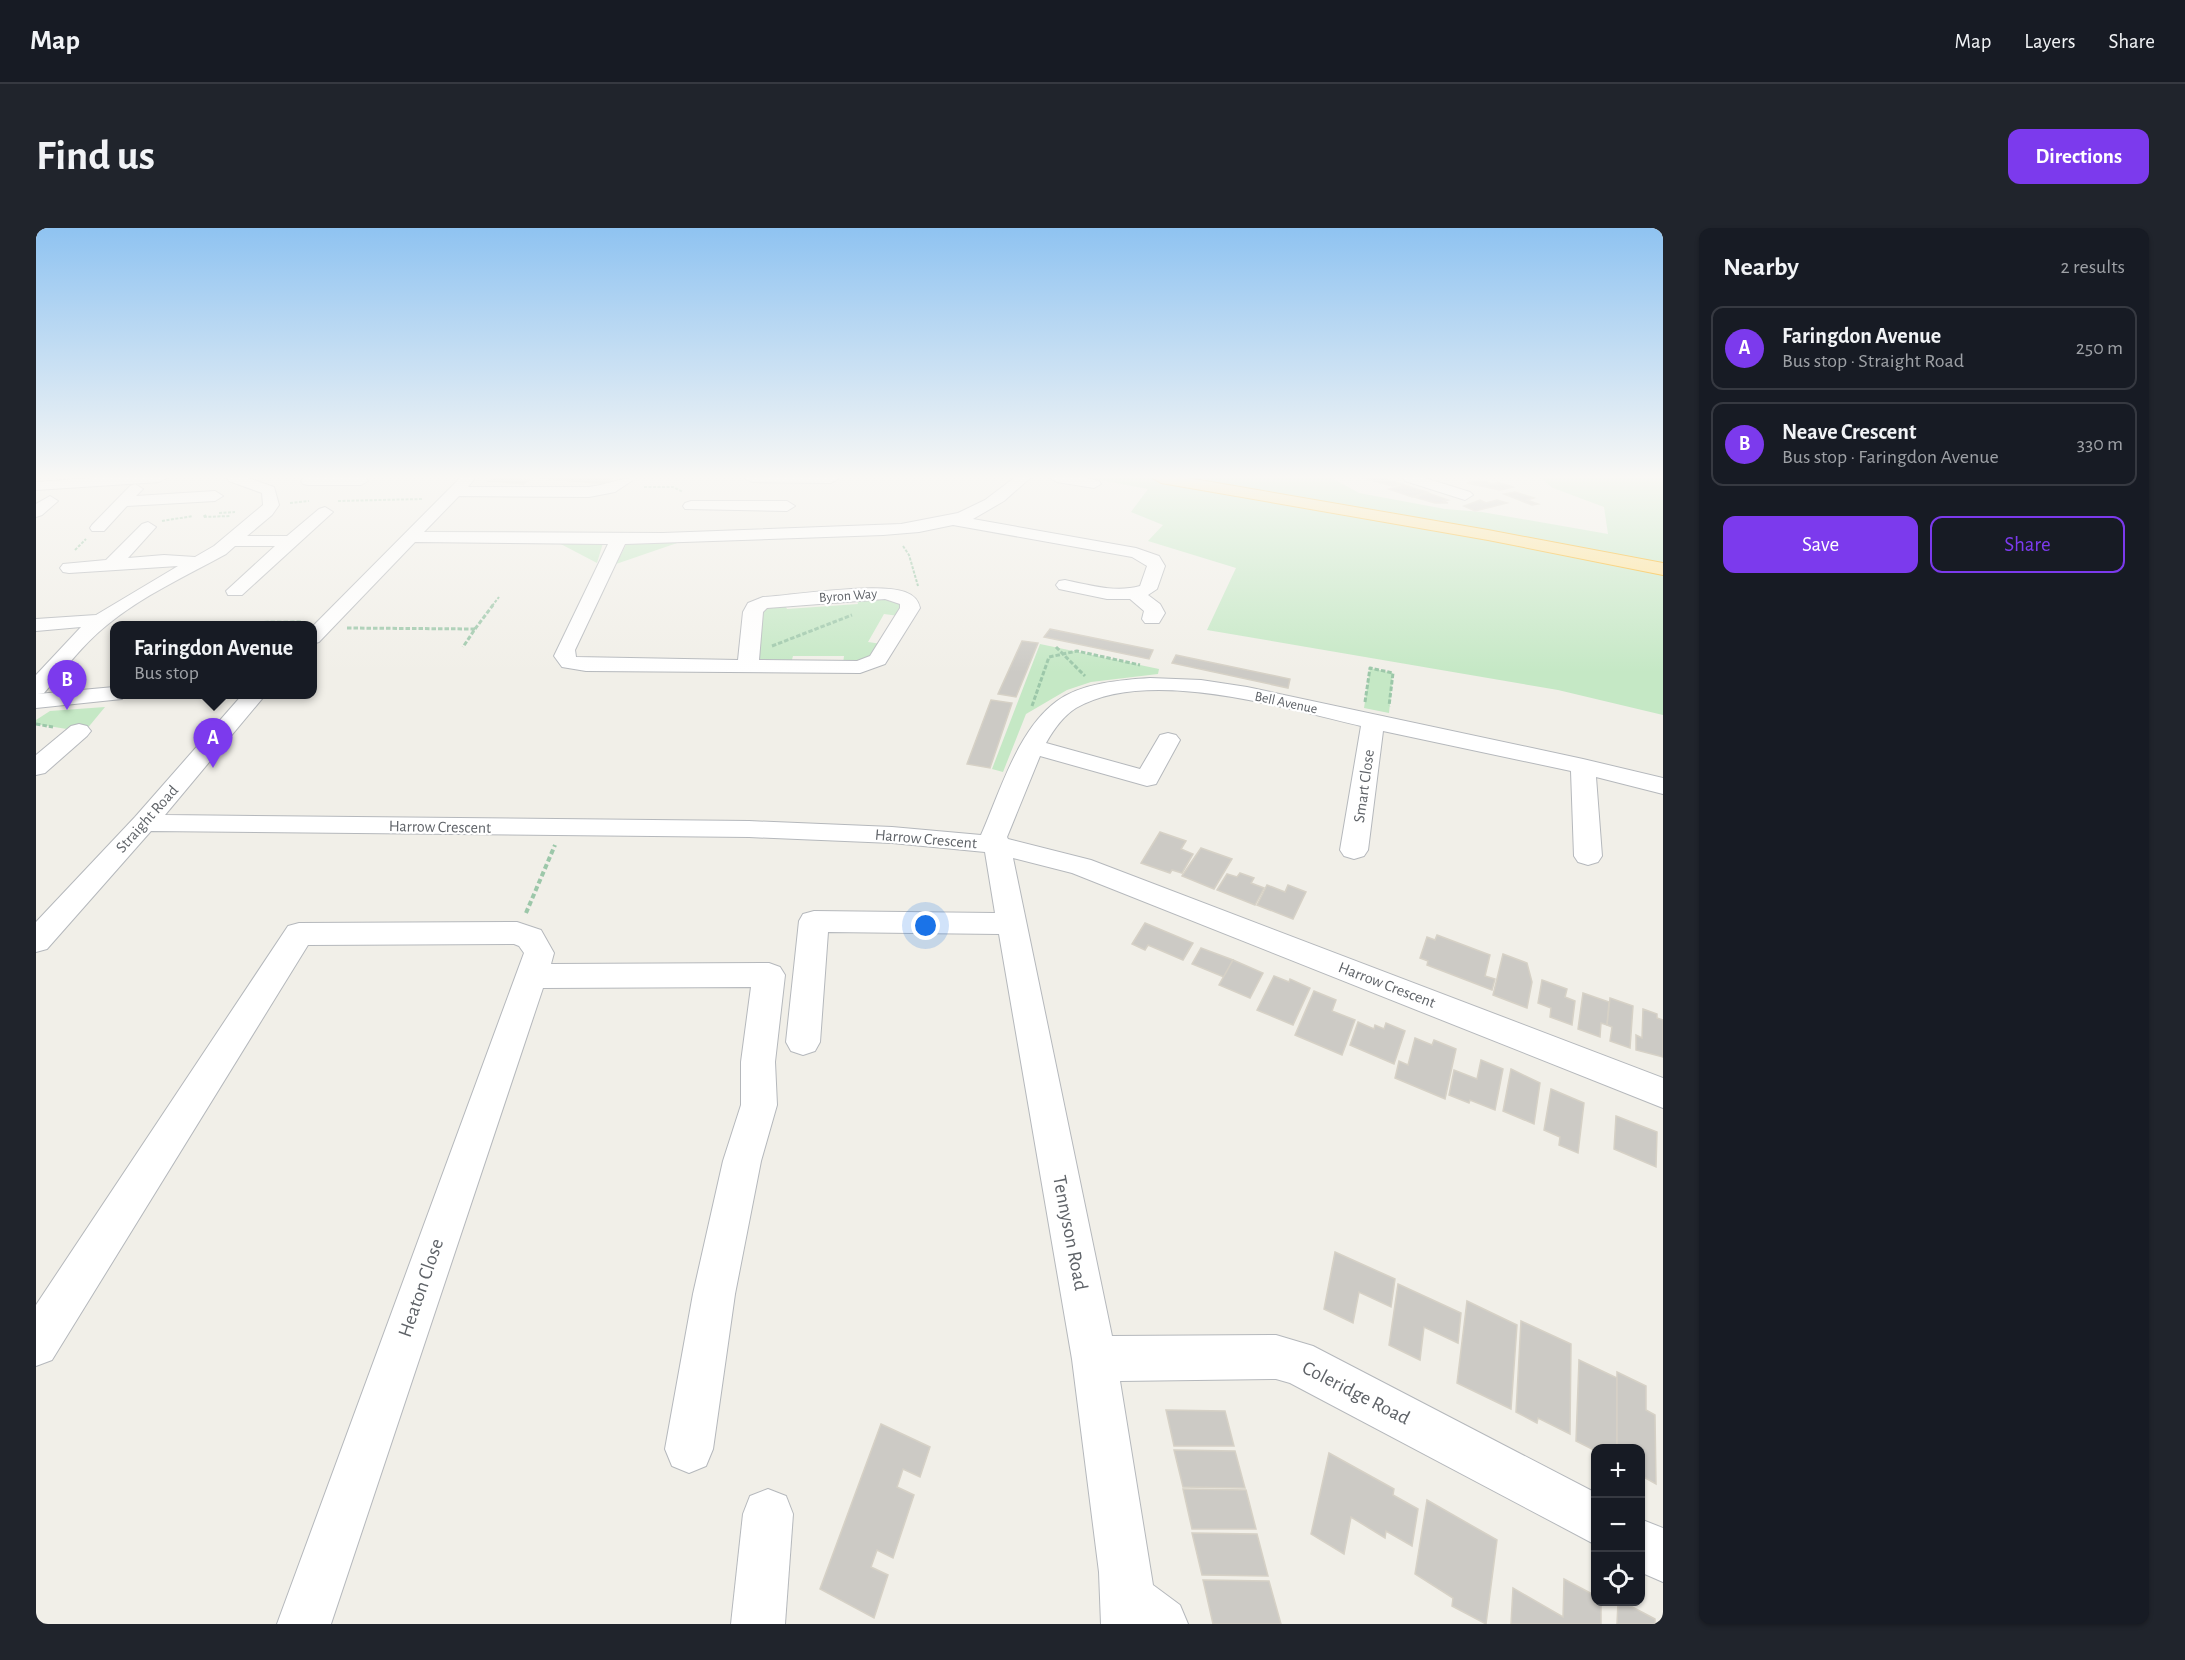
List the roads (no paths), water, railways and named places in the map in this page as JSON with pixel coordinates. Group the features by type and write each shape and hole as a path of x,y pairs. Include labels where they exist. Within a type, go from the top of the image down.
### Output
{"highway":[{"path":"1528,543 1663,569"},
{"path":"1587,543 1663,558"}],"street":[{"path":"111,565 132,543"},
{"path":"113,621 135,598 229,543"},
{"path":"235,591 289,543"},
{"path":"321,629 406,543"},
{"name":"Byron Way","path":"617,543 565,650 564,656 569,663 749,661 860,667 878,660 910,608 909,602 900,596 885,593 763,603 753,612 749,661"},
{"path":"1065,585 1114,595 1136,594 1148,589 1156,566 1153,560 1107,543"},
{"path":"1144,556 1165,546"},
{"path":"74,573 111,565 164,560 199,562"},
{"path":"1136,594 1153,608 1155,613 1152,619"},
{"path":"36,625 108,626"},
{"path":"36,688 83,636 108,626"},
{"name":"Bell Avenue","path":"998,845 994,837 1032,746 1047,720 1067,704 1101,692 1137,685 1198,686 1583,766 1663,786"},
{"path":"36,701 110,694"},
{"name":"Straight Road","path":"36,941 144,823 251,699"},
{"name":"Smart Close","path":"1354,850 1375,722"},
{"path":"36,768 79,731"},
{"path":"1032,746 1147,779 1168,740"},
{"path":"1583,766 1588,856"},
{"name":"Harrow Crescent","path":"144,823 761,830 892,835 998,845 1081,866 1663,1092"},
{"name":"Tennyson Road","path":"998,845 1094,1359 1139,1616"},
{"path":"803,1042 820,910 1012,924"},
{"path":"36,1344 299,934 770,975 758,1062 759,1105 742,1161 714,1294 689,1449"},
{"name":"Heaton Close","path":"304,1624 529,954"},
{"name":"Coleridge Road","path":"1094,1359 1276,1357 1297,1362 1591,1517"},
{"path":"758,1624 768,1514"},
{"path":"1645,1546 1663,1556"}],"place":[{"name":"Neave Crescent","path":"67,710"},
{"name":"Faringdon Avenue","path":"213,768"}]}
